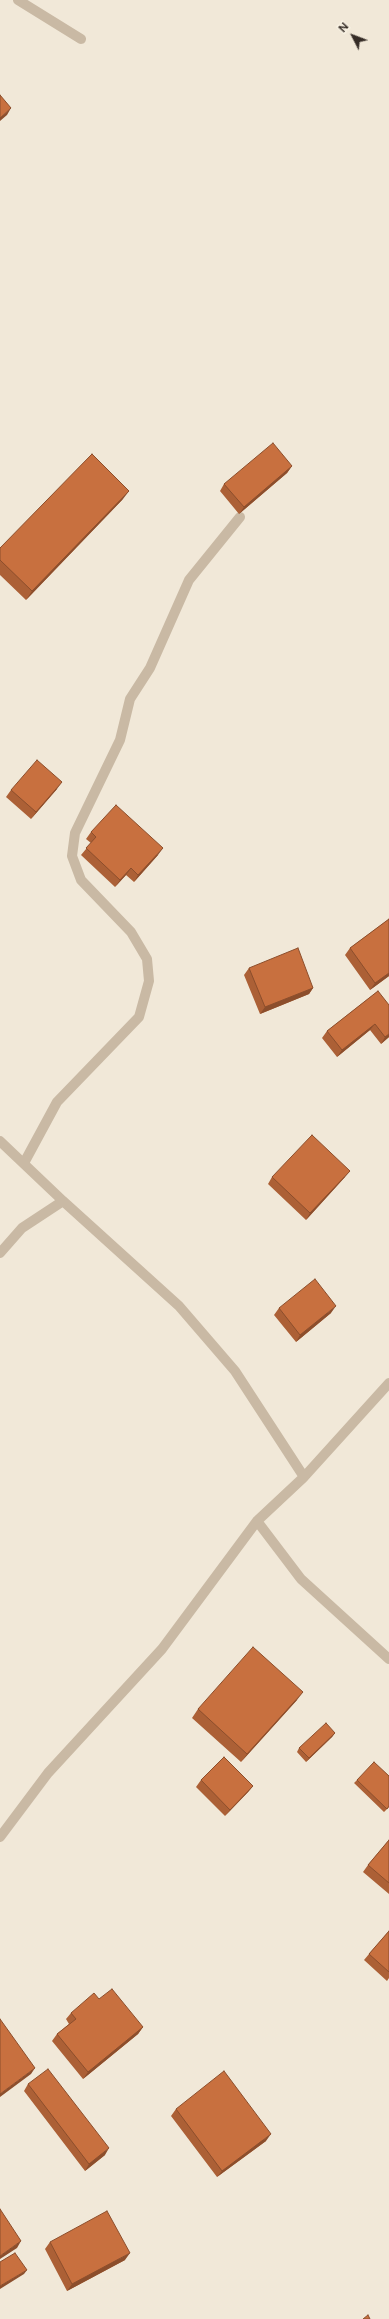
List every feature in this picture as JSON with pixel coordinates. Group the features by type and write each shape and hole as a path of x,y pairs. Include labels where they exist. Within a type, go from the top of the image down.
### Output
{"street":[{"path":"18,0 81,39"},
{"path":"24,1163 57,1102 139,1017 148,981 147,959 131,932 81,880 72,856 76,833 120,740 130,699 150,668 190,580 240,517"},
{"path":"0,1142 179,1306 235,1371 304,1477"},
{"path":"0,1253 22,1228 63,1201"},
{"path":"0,1837 48,1773 162,1649 257,1521 304,1477 389,1384"},
{"path":"257,1521 300,1579 389,1659"}],"building":[{"path":"0,95 11,108 0,118"},
{"path":"273,443 292,466 244,507 224,484"},
{"path":"92,454 129,491 32,591 0,560 0,548"},
{"path":"37,760 62,782 36,812 11,790"},
{"path":"116,805 163,848 138,875 131,868 120,880 86,848 96,837 91,832"},
{"path":"389,919 389,973 375,983 350,948"},
{"path":"298,948 313,988 265,1007 249,968"},
{"path":"378,991 389,1005 389,1034 385,1037 375,1024 342,1050 327,1031"},
{"path":"312,1135 350,1171 310,1213 272,1177"},
{"path":"315,1279 336,1306 300,1335 279,1308"},
{"path":"253,1647 303,1692 247,1754 198,1709"},
{"path":"326,1723 335,1733 309,1758 299,1748"},
{"path":"224,1757 253,1786 230,1810 201,1780"},
{"path":"374,1762 389,1776 389,1806 387,1809 357,1780"},
{"path":"389,1840 389,1883 368,1865"},
{"path":"389,1931 389,1972 369,1954"},
{"path":"112,1989 143,2027 88,2072 57,2034 76,2019 71,2013 94,1993 99,1999"},
{"path":"0,2019 35,2068 0,2094"},
{"path":"48,2069 109,2148 89,2164 28,2084"},
{"path":"224,2071 271,2134 222,2171 176,2109"},
{"path":"0,2209 21,2241 0,2256"},
{"path":"107,2211 130,2253 72,2284 50,2242"},
{"path":"15,2253 27,2270 0,2286 0,2262"},
{"path":"368,2315 370,2319 363,2319"}]}
